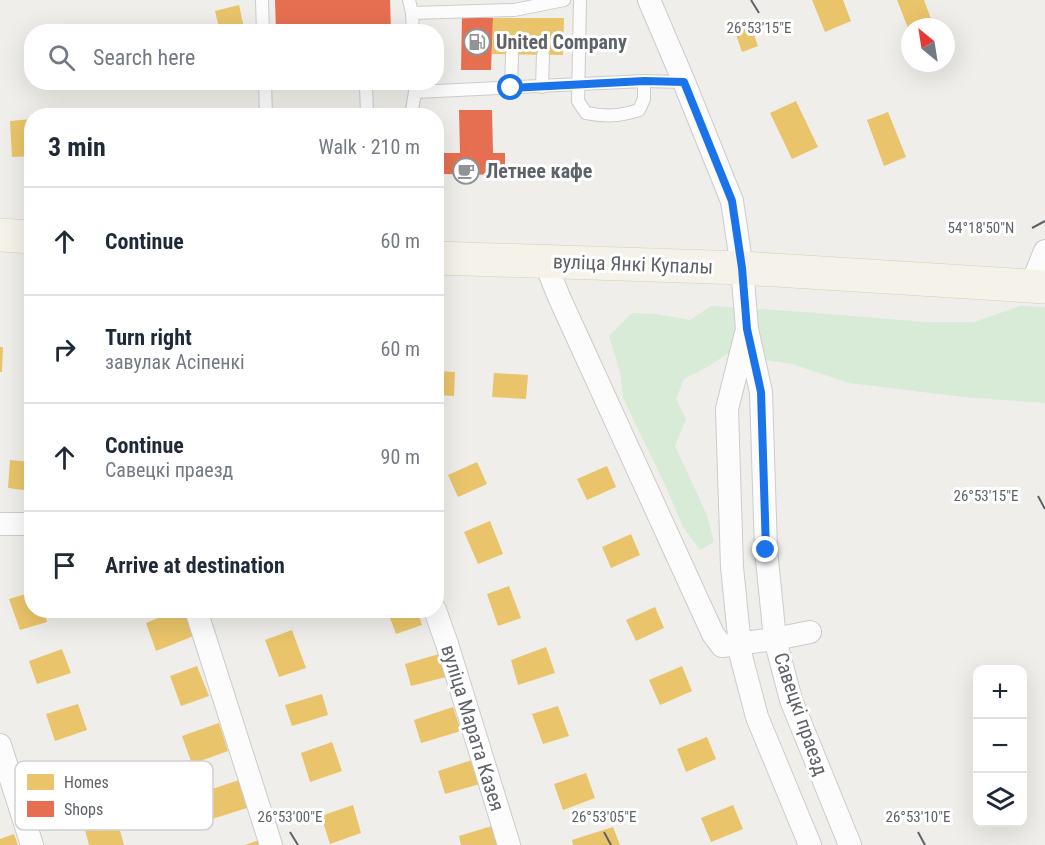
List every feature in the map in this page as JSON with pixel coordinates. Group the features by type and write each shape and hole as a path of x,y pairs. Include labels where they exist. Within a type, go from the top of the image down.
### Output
{"main road":[{"path":"0,235 24,236"},
{"name":"вуліца Янкі Купалы","path":"444,258 742,268 1038,286"}],"street":[{"name":"Савецкі праезд","path":"649,0 732,201 742,268 747,329 761,392 766,550 775,639 791,700 850,845"},
{"path":"1038,286 1045,251"},
{"name":"Савецкі праезд","path":"545,262 713,634 731,645 741,656 758,717 810,845"},
{"name":"Савецкі праезд","path":"731,645 732,567 727,409 747,329"},
{"path":"0,524 24,524"},
{"path":"199,618 271,845"},
{"name":"вуліца Марата Казея","path":"438,618 508,845"},
{"path":"731,645 810,633"},
{"path":"0,745 15,792"},
{"path":"27,830 32,845"}],"lane":[{"path":"262,0 263,24"},
{"path":"409,0 413,24"},
{"path":"412,13 514,14 564,0"},
{"path":"580,0 577,85 578,101 586,113 604,116 623,115 639,110 644,99 644,81"},
{"path":"544,4 544,18"},
{"path":"511,88 513,54"},
{"path":"542,87 543,55"},
{"path":"444,87 511,88 644,81 684,82"},
{"path":"265,90 266,108"},
{"path":"366,90 367,108"},
{"path":"412,108 415,90"}],"green space":[{"path":"711,306 925,322 974,322 1020,306 1045,307 1045,403 963,397 849,383 792,364 727,354 684,379 676,399 686,419 675,446 707,515 714,542 700,550 683,527 623,398 620,372 609,336 632,313 656,314 690,320"}],"building: Homes":[{"path":"812,0 843,0 851,21 825,32"},
{"path":"897,0 924,0 931,18 904,18"},
{"path":"239,5 243,24 218,24 215,11"},
{"path":"493,18 564,18 563,55 492,54"},
{"path":"749,21 758,46 742,52 733,26"},
{"path":"796,101 818,147 792,159 770,113"},
{"path":"888,112 906,157 884,166 867,120"},
{"path":"24,120 24,156 12,157 10,121"},
{"path":"0,347 3,347 2,372 0,372"},
{"path":"444,371 455,372 454,396 444,395"},
{"path":"494,373 528,375 526,399 492,397"},
{"path":"10,460 24,461 24,490 8,488"},
{"path":"477,462 487,484 458,497 448,475"},
{"path":"607,466 616,487 587,500 577,479"},
{"path":"490,521 503,554 478,564 464,532"},
{"path":"631,534 640,555 611,568 602,547"},
{"path":"509,586 521,618 498,626 487,594"},
{"path":"24,594 24,618 46,618 47,622 20,630 9,599"},
{"path":"655,607 664,628 636,641 626,620"},
{"path":"158,618 189,618 196,635 156,651 146,623"},
{"path":"390,618 420,618 422,625 396,634"},
{"path":"292,630 306,668 279,677 265,640"},
{"path":"546,647 555,673 518,685 511,660"},
{"path":"62,649 71,673 37,684 29,661"},
{"path":"439,654 446,677 411,686 405,664"},
{"path":"197,666 209,696 181,706 170,676"},
{"path":"682,666 692,691 660,705 649,680"},
{"path":"322,694 328,715 292,726 285,705"},
{"path":"78,704 87,730 55,741 46,714"},
{"path":"558,706 569,736 543,744 532,714"},
{"path":"453,707 461,731 421,743 414,720"},
{"path":"219,723 228,751 200,761 191,761 182,736"},
{"path":"707,737 716,759 686,772 677,749"},
{"path":"332,742 342,771 310,782 301,753"},
{"path":"472,760 480,784 445,794 438,771"},
{"path":"586,773 595,798 563,810 554,784"},
{"path":"239,780 247,808 213,819 213,789"},
{"path":"353,805 361,833 330,844 321,816"},
{"path":"733,805 743,829 711,842 701,818"},
{"path":"495,825 501,845 461,845 459,836"},
{"path":"613,827 620,845 573,845 572,840"},
{"path":"85,830 120,830 124,845 89,845"},
{"path":"14,834 18,845 0,845 0,839"},
{"path":"259,840 261,845 245,845"}],"building: Shops":[{"path":"275,0 390,0 391,24 276,24"},
{"name":"United Company","path":"462,16 493,18 491,70 461,70"},
{"path":"459,110 492,110 493,153 505,153 505,175 444,174 444,153 460,153"}],"place":[{"name":"United Company","path":"477,42"},
{"name":"Летнее кафе","path":"466,171"}],"route":[{"path":"511,88 644,81 684,82 732,201 742,268 747,329 761,392 766,550"}]}
